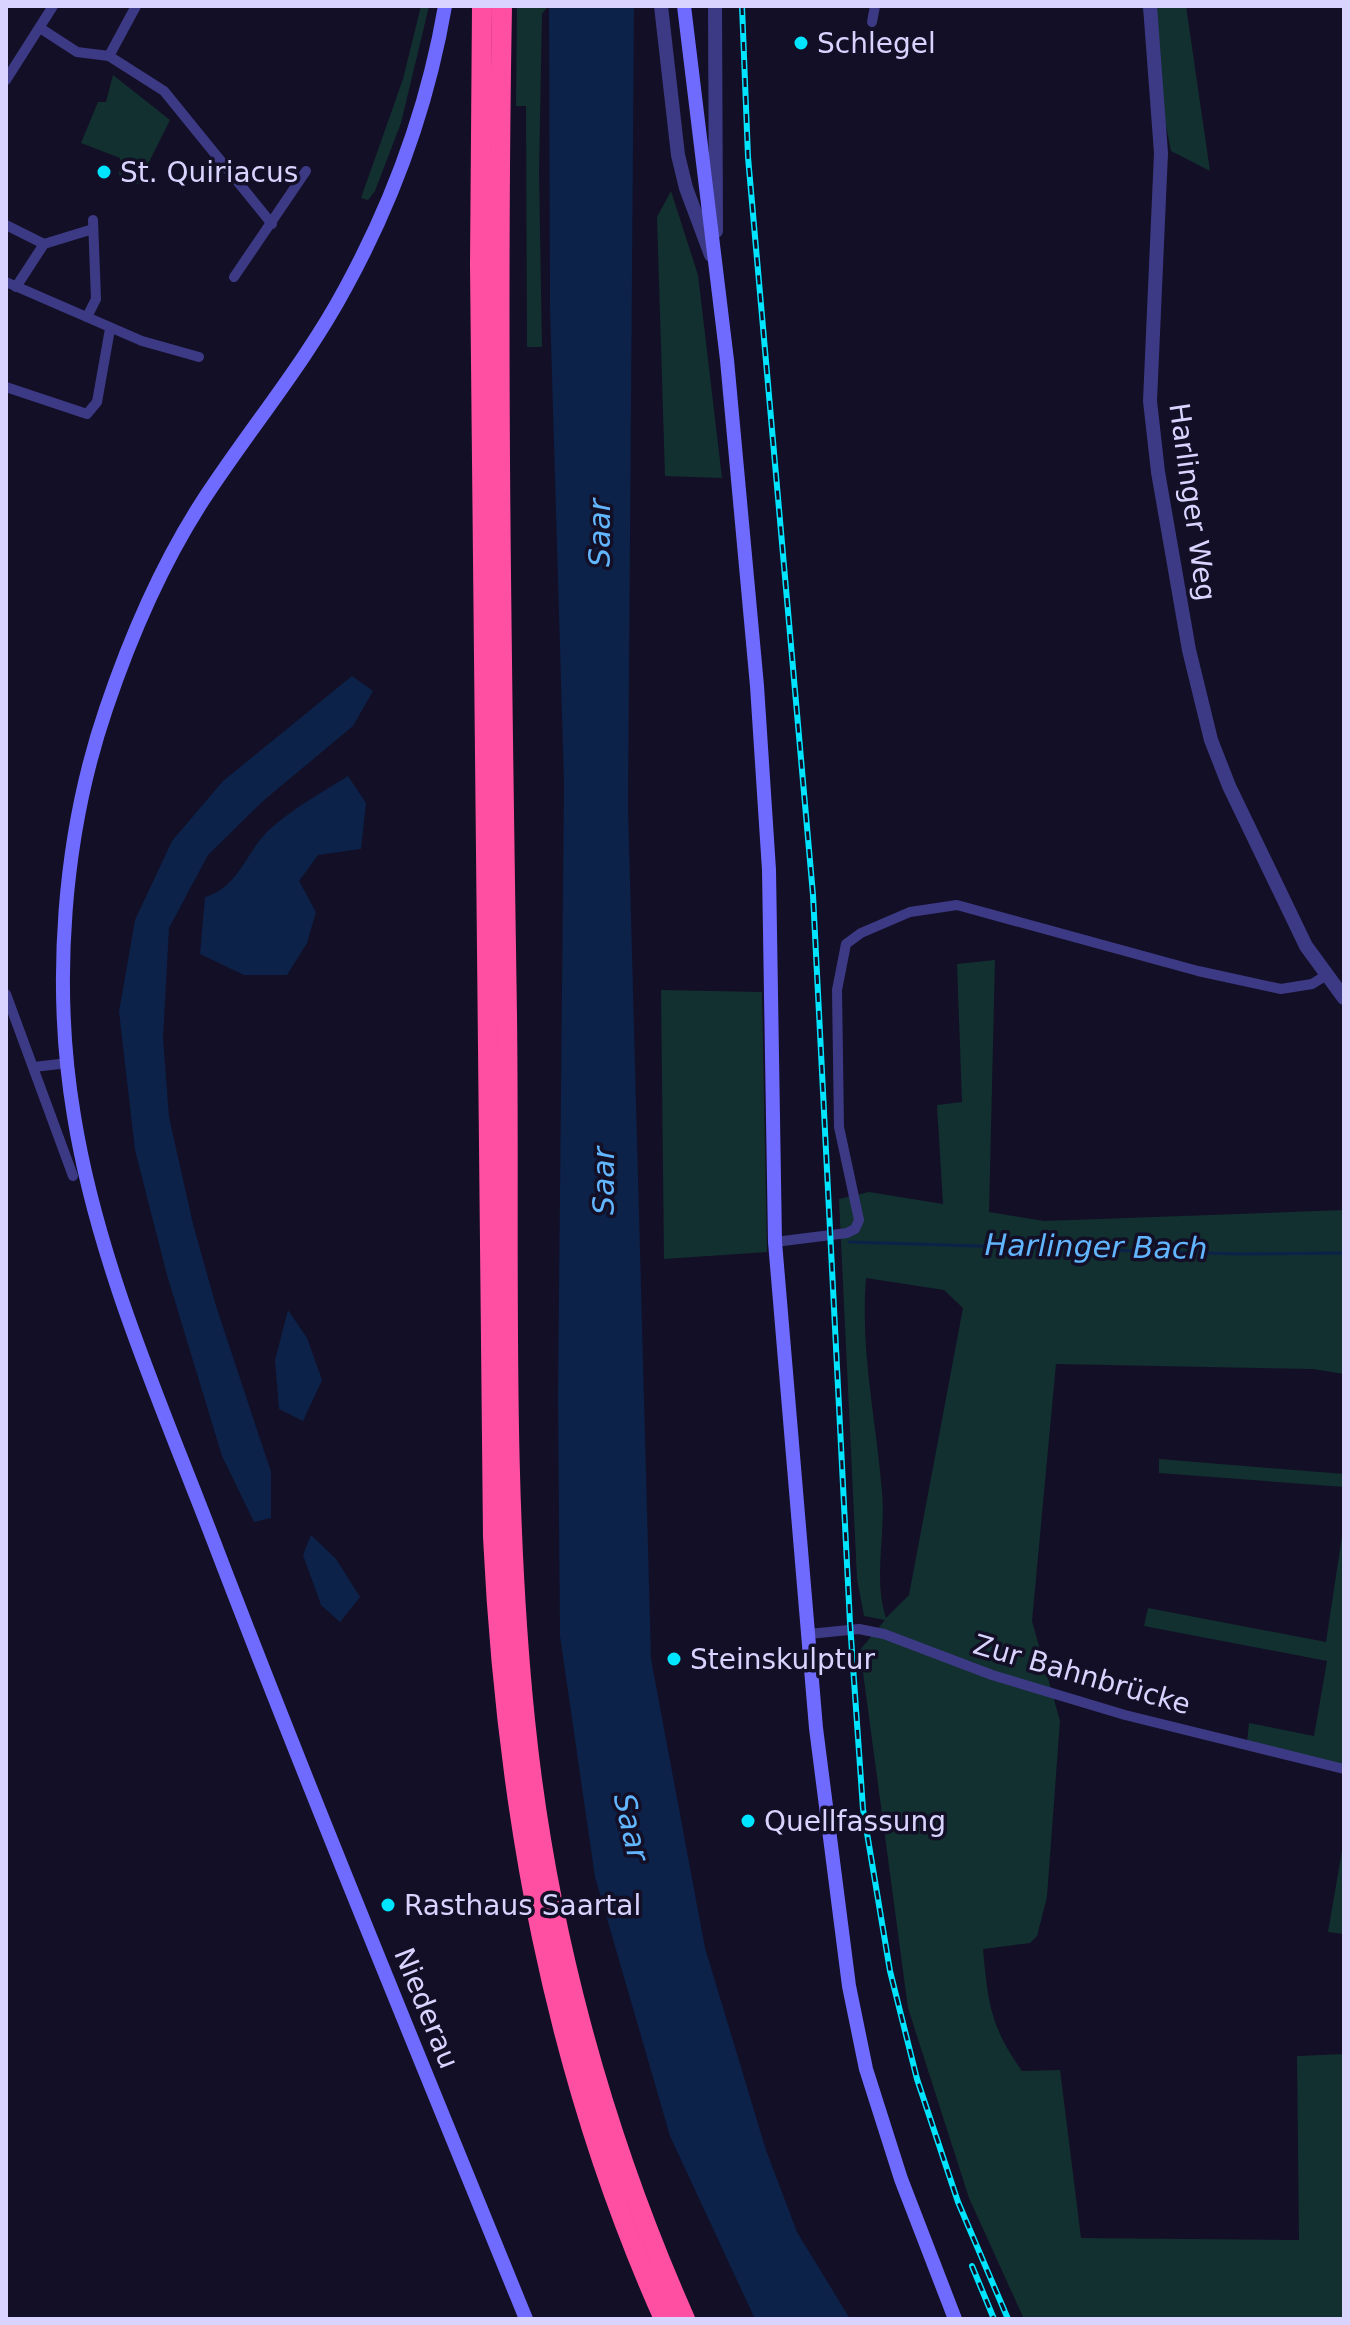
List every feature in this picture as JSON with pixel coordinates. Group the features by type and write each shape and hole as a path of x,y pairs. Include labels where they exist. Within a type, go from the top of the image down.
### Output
{"highway":[{"path":"482,6 480,324 502,1432 522,1685 554,1908 600,2094 642,2217 685,2319"},
{"path":"501,1387 499,295 502,6"},
{"path":"502,1432 493,1537 503,1701 535,1912 565,2043 590,2127 623,2224 664,2319"}],"main road":[{"name":"Niederau","path":"445,6 417,123 371,238 326,321 196,511 131,640 104,714 72,864 65,983 68,1063 83,1166 101,1237 281,1716 526,2319"},
{"path":"684,6 745,539 765,796 775,1242 825,1803 858,2034 891,2150 955,2319"}],"street":[{"path":"6,80 53,6"},
{"path":"109,56 136,6"},
{"path":"715,6 719,139 716,268"},
{"path":"872,22 875,6"},
{"name":"Harlinger Weg","path":"1150,6 1161,164 1150,401 1158,472 1189,650 1211,740 1229,786 1283,903 1325,976 1344,998"},
{"path":"661,7 682,173 716,268"},
{"path":"40,28 77,52 109,56 152,81 172,99 272,224"},
{"path":"234,277 306,171"},
{"path":"6,225 44,244"},
{"path":"87,317 96,299 93,225 44,244 11,285 110,329 199,357"},
{"path":"6,387 87,414 97,402 110,329"},
{"path":"775,1242 847,1233 855,1229 859,1220 839,1127 837,990 846,944 861,933 910,912 957,905 1198,971 1281,989 1312,984 1325,976"},
{"path":"6,994 73,1176"},
{"path":"34,1067 68,1063"},
{"name":"Zur Bahnbrücke","path":"809,1634 859,1629 884,1634 992,1675 1095,1706 1344,1769"}],"green space":[{"path":"421,6 429,6 401,123 375,191 368,200 361,198 403,79"},
{"path":"517,6 548,6 542,14 539,173 542,347 527,347 526,106 516,106"},
{"path":"1142,6 1186,6 1210,171 1171,151"},
{"path":"113,75 170,120 138,184 119,176 120,158 81,143 98,102 106,102"},
{"path":"671,191 698,275 722,478 665,476 657,217"},
{"path":"995,960 989,1212 1044,1221 1344,1210 1344,1374 1313,1369 1056,1364 1032,1621 1060,1721 1047,1897 1037,1936 1030,1943 983,1949 992,2013 1011,2055 1022,2071 1060,2070 1081,2238 1299,2240 1297,2056 1344,2054 1344,2319 1024,2319 969,2198 908,2008 860,1650 885,1620 864,1616 857,1579 839,1199 869,1192 943,1204 937,1105 962,1102 957,964","holes":["866,1278 944,1290 963,1308 909,1595 886,1618 880,1587 883,1507 865,1332"]},
{"path":"661,990 762,992 767,1252 664,1259"},
{"path":"1159,1459 1344,1474 1344,1487 1159,1473"},
{"path":"1344,1523 1344,1766 1247,1742 1249,1723 1314,1736 1327,1661 1144,1626 1148,1608 1326,1642"},
{"path":"1344,1839 1344,1934 1328,1932"}],"water":[{"name":"Saar","path":"549,6 634,6 628,806 651,1659 705,1948 766,2150 797,2232 850,2319 755,2319 670,2136 595,1877 560,1636 558,1396 564,784 550,308"},
{"path":"352,676 373,691 353,726 263,801 208,855 169,928 163,1038 169,1117 193,1224 216,1306 271,1472 271,1518 254,1522 222,1456 167,1275 135,1150 119,1012 135,920 172,841 223,781"},
{"path":"348,776 366,803 361,849 318,855 299,881 316,912 307,943 287,975 244,975 200,954 205,897 226,886 261,839 278,822"},
{"path":"288,1310 307,1338 322,1380 303,1421 279,1409 275,1360"},
{"path":"311,1535 336,1559 360,1597 340,1622 321,1605 303,1555"}],"waterway":[{"name":"Harlinger Bach","path":"849,1242 1239,1254 1344,1253"}],"railway":[{"path":"742,6 748,157 813,895 850,1623 863,1809 890,1971 917,2079 958,2202 1008,2319"},
{"path":"972,2266 994,2319"}],"place":[{"name":"Schlegel","path":"801,43"},
{"name":"St. Quiriacus","path":"104,172"},
{"name":"Steinskulptur","path":"674,1659"},
{"name":"Quellfassung","path":"748,1821"},
{"name":"Rasthaus Saartal","path":"388,1905"}]}
